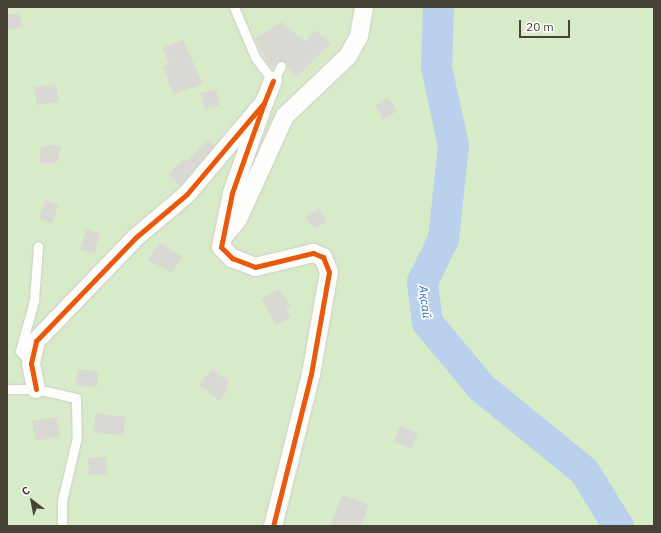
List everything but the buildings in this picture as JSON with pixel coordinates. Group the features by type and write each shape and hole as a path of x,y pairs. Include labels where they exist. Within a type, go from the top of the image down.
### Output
{"street":[{"path":"222,238 238,219 285,116 348,56 359,36 364,7"},
{"path":"273,526 311,374 328,272 323,257 313,253 255,267 232,258 221,247 232,193 264,103 277,73"},
{"path":"36,389 31,363 36,342 140,233 187,194 264,103"}],"lane":[{"path":"234,7 255,57 277,73"},
{"path":"31,363 20,351 34,301 38,246"},
{"path":"7,389 36,389 76,398 77,437 62,501 62,526"}],"green space":[{"path":"7,7 654,7 654,526 7,526"}],"waterway":[{"name":"Ақсай","path":"438,7 436,67 453,145 443,238 422,282 427,322 481,387 584,471 618,526"}],"cycle path":[{"path":"36,389 31,363 36,341 135,238 187,194 264,103 273,81"},
{"path":"264,103 232,193 221,247 232,258 255,267 313,253 323,257 329,272 311,374 273,526"}]}
